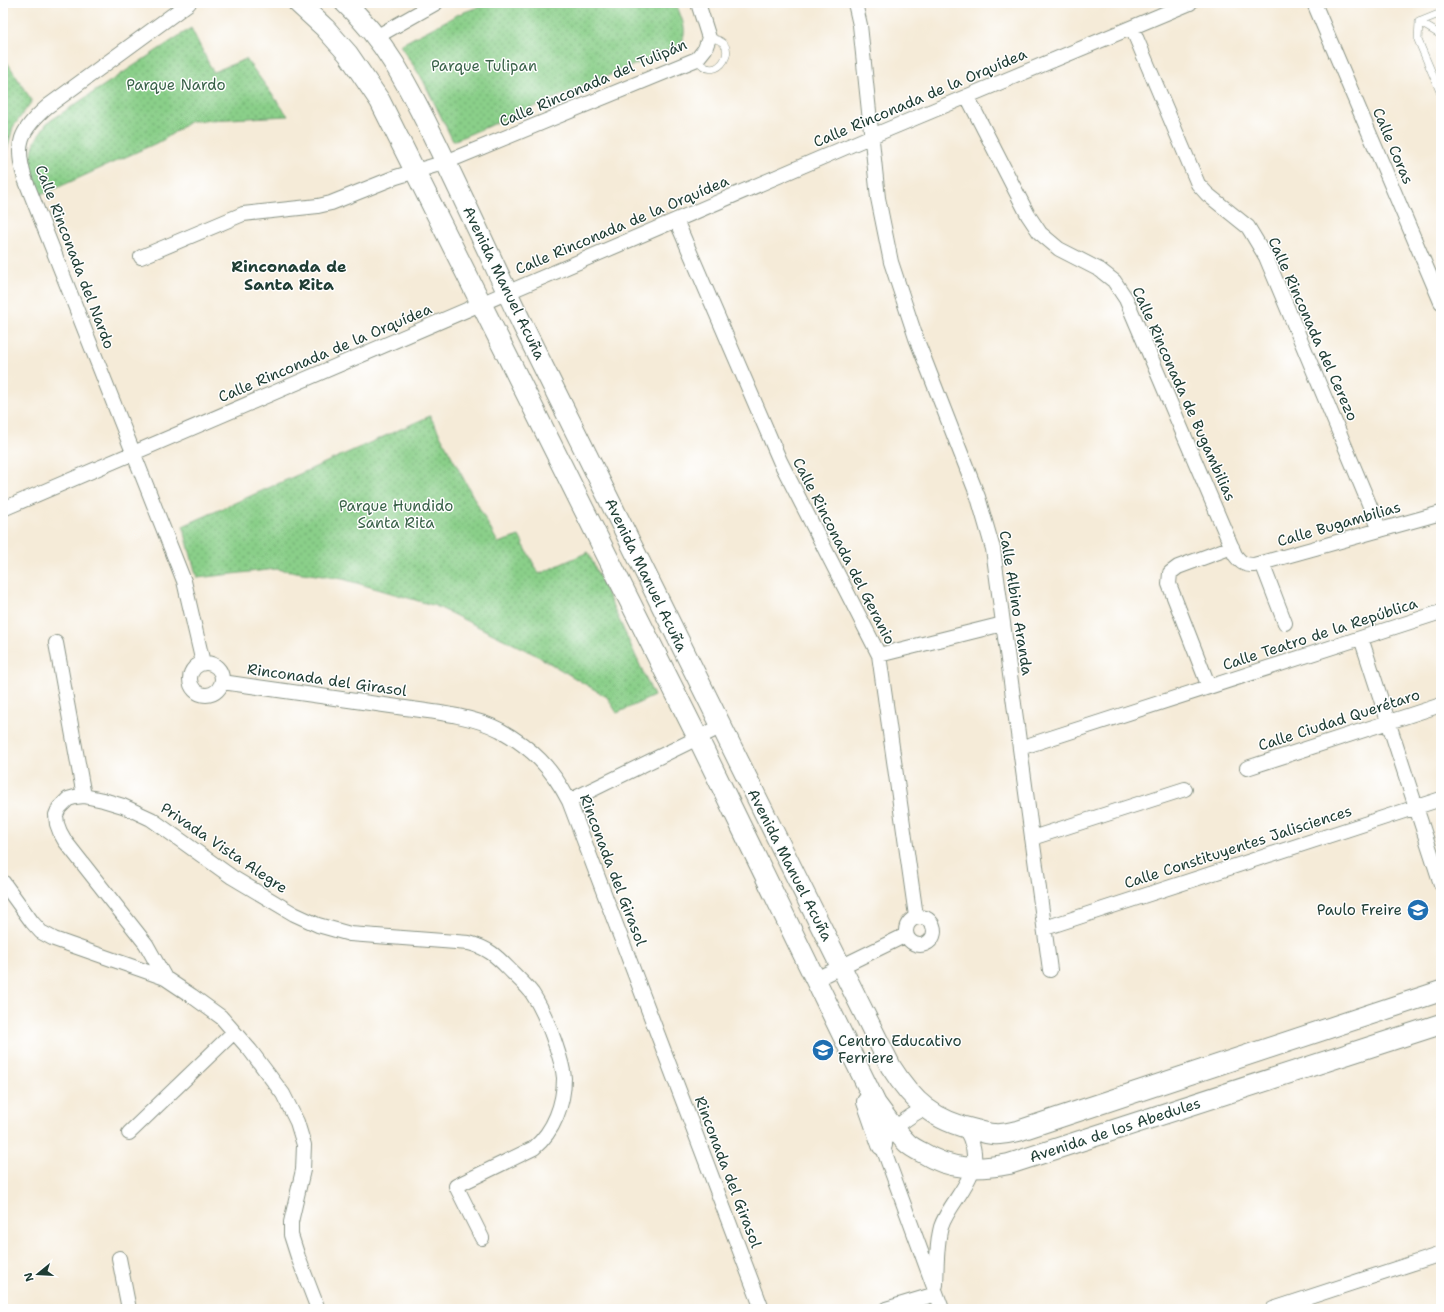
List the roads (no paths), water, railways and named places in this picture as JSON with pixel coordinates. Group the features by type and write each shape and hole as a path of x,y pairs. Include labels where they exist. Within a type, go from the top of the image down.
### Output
{"street":[{"name":"Calle Rinconada del Nardo","path":"189,3 33,119 24,131 20,147 20,163 184,581 203,662"},
{"name":"Avenida Manuel Acuña","path":"298,3 326,28 348,54 380,101 698,738 844,1038"},
{"name":"Avenida Manuel Acuña","path":"345,3 376,37 400,72 446,162 507,293 720,727 891,1067 903,1087 924,1108 940,1118 964,1128"},
{"path":"376,37 436,3"},
{"path":"698,3 709,38"},
{"name":"Calle Albino Aranda","path":"855,3 860,25 878,198 891,262 916,338 978,497 993,549 1050,970"},
{"name":"Calle Rinconada de la Orquídea","path":"3,509 872,136 1190,3"},
{"name":"Calle Coras","path":"1314,3 1441,302"},
{"name":"Calle Rinconada del Cerezo","path":"1132,28 1198,184 1248,227 1266,257 1380,530"},
{"name":"Calle Rinconada del Tulipán","path":"141,257 243,214 318,206 331,203 396,177 446,162 697,59 705,49 709,38"},
{"name":"Calle Rinconada de Bugambilias","path":"967,96 1028,215 1040,234 1059,249 1105,274 1114,281 1126,299 1232,547 1240,562 1246,565"},
{"name":"Calle Rinconada del Geranio","path":"676,220 780,461 879,655 916,916"},
{"name":"Calle Bugambilias","path":"1246,565 1262,563 1441,513"},
{"name":"Calle Teatro de la República","path":"1210,688 1170,584 1170,573 1178,567 1232,547"},
{"path":"1262,563 1285,623"},
{"name":"Calle Teatro de la República","path":"1020,748 1210,688 1441,612"},
{"path":"879,655 1003,624"},
{"path":"1362,638 1441,884"},
{"path":"56,643 84,796 68,800 58,808 56,815 60,832 65,842 146,944 165,978"},
{"path":"203,662 213,664 220,671 222,682 217,691 208,695 198,693 191,686 190,676 194,667 203,662"},
{"name":"Rinconada del Girasol","path":"222,682 427,711 476,721 499,730 526,746 559,782 569,801 762,1309"},
{"name":"Calle Ciudad Querétaro","path":"1247,768 1441,705"},
{"path":"569,801 720,727"},
{"path":"1032,838 1185,789"},
{"name":"Privada Vista Alegre","path":"84,796 123,806 152,819 232,877 294,914 318,925 350,934 469,943 481,946 494,954 531,991 547,1019 561,1061 564,1077 562,1097 556,1119 548,1133 538,1145 456,1186 482,1238"},
{"name":"Calle Constituyentes Jalisciences","path":"1045,928 1441,799"},
{"path":"3,882 41,932 54,939 165,978 221,1017 250,1050 283,1094 297,1122 304,1145 303,1170 290,1222 291,1236 318,1309"},
{"path":"916,916 924,916 930,920 934,927 934,934 931,941 924,945 917,945 910,942 906,935 905,929 907,924 916,916"},
{"path":"816,979 906,935"},
{"name":"Avenida de los Abedules","path":"964,1128 994,1134 1018,1131 1441,991"},
{"name":"Avenida de los Abedules","path":"844,1038 876,1104 894,1129 908,1144 930,1158 955,1167 990,1168 1010,1164 1441,1024"},
{"path":"129,1133 234,1032"},
{"path":"844,1038 942,1309"},
{"path":"882,1145 902,1121 924,1108"},
{"path":"936,1294 938,1250 941,1227 949,1210 969,1180 972,1168 974,1156 972,1142 964,1128"},
{"path":"1273,1309 1441,1254"},
{"path":"119,1258 129,1309"},
{"path":"886,1309 936,1294"}],"lane":[{"path":"1419,22 1441,13"},
{"path":"1419,22 1441,35"},
{"path":"1419,22 1418,40 1441,94"},
{"path":"697,59 702,65 709,68 718,67 725,61 726,52 723,43 719,40 709,38"}],"place":[{"name":"Paulo Freire","path":"1418,910"},
{"name":"Centro Educativo Ferriere","path":"823,1050"}],"district":[{"name":"Rinconada de Santa Rita","path":"289,275"}],"park label":[{"name":"Parque Tulipan","path":"484,66"},
{"name":"Parque Nardo","path":"176,85"},
{"name":"Parque Hundido Santa Rita","path":"396,514"}]}
